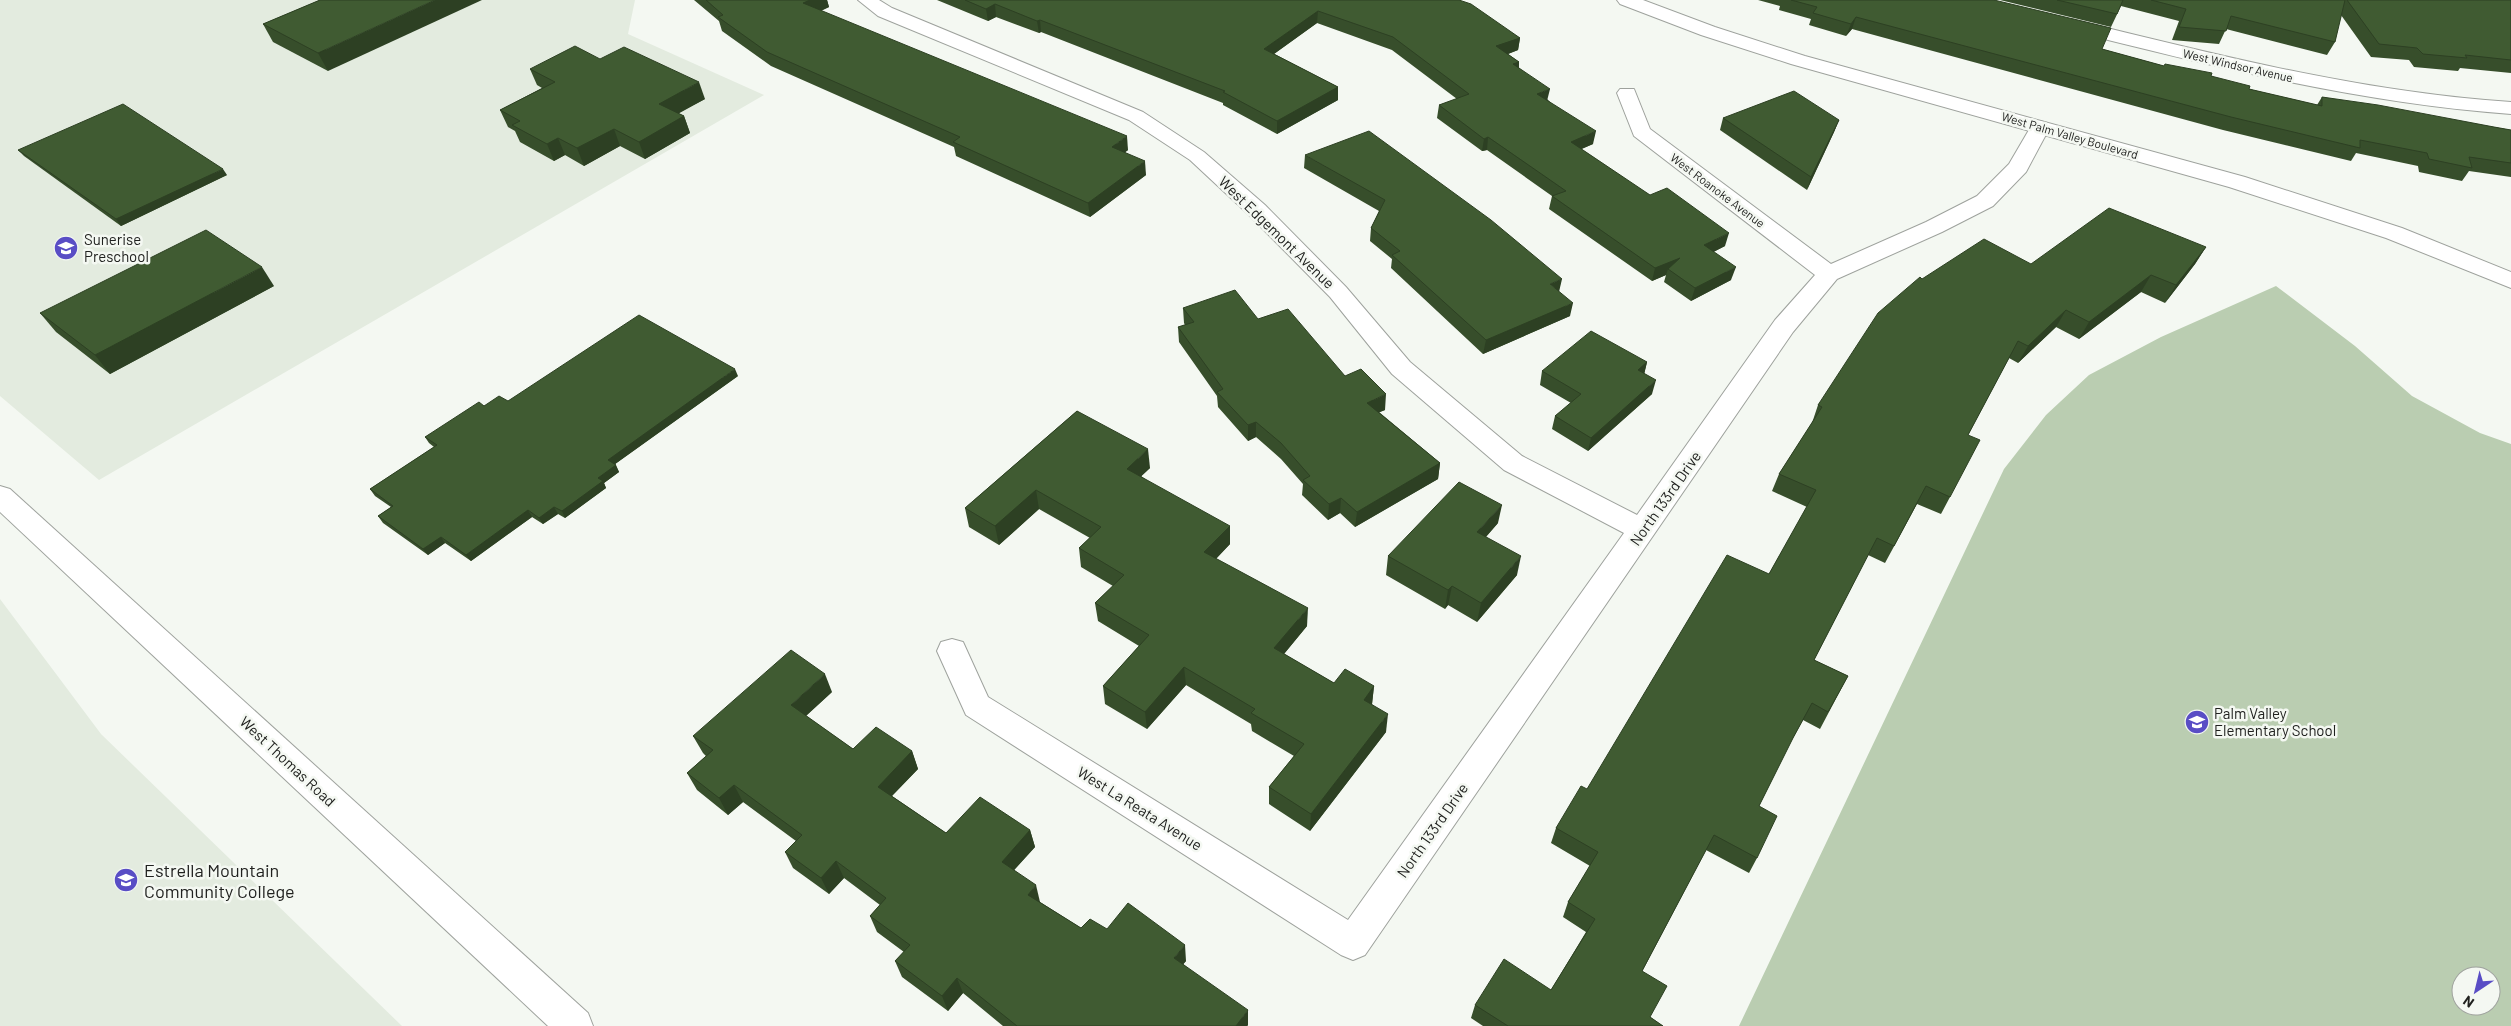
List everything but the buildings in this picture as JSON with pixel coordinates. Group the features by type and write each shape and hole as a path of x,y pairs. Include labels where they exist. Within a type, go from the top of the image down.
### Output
{"street":[{"name":"West Edgemont Avenue","path":"867,0 885,12 1136,116 1197,156 1257,210 1338,292 1401,368 1513,463 1642,530"},
{"name":"West Palm Valley Boulevard","path":"1626,0 1798,60 2237,182 2394,233 2511,282"},
{"name":"West Windsor Avenue","path":"2052,20 2270,73 2381,96 2511,108"},
{"name":"West Roanoke Avenue","path":"1627,93 1641,132 1829,274"},
{"name":"North 133rd Drive","path":"1353,943 1784,326 1829,274 1934,227 1985,201 2018,167 2040,127"},
{"name":"West Thomas Road","path":"0,496 575,1026"},
{"name":"West La Reata Avenue","path":"952,651 977,706 1353,943"}],"shaded area":[{"path":"0,0 635,0 628,34 764,95 99,480 0,396"},
{"name":"Estrella Mountain Community College","path":"0,599 101,734 402,1026 0,1026"}],"green space":[{"name":"Palm Valley Elementary School","path":"2276,286 2355,346 2412,396 2480,433 2511,444 2511,1026 1739,1026 2004,469 2046,415 2089,375 2161,337"}],"place":[{"name":"Sunerise Preschool","path":"66,248"},
{"name":"Palm Valley Elementary School","path":"2197,722"},
{"name":"Estrella Mountain Community College","path":"126,880"}]}
